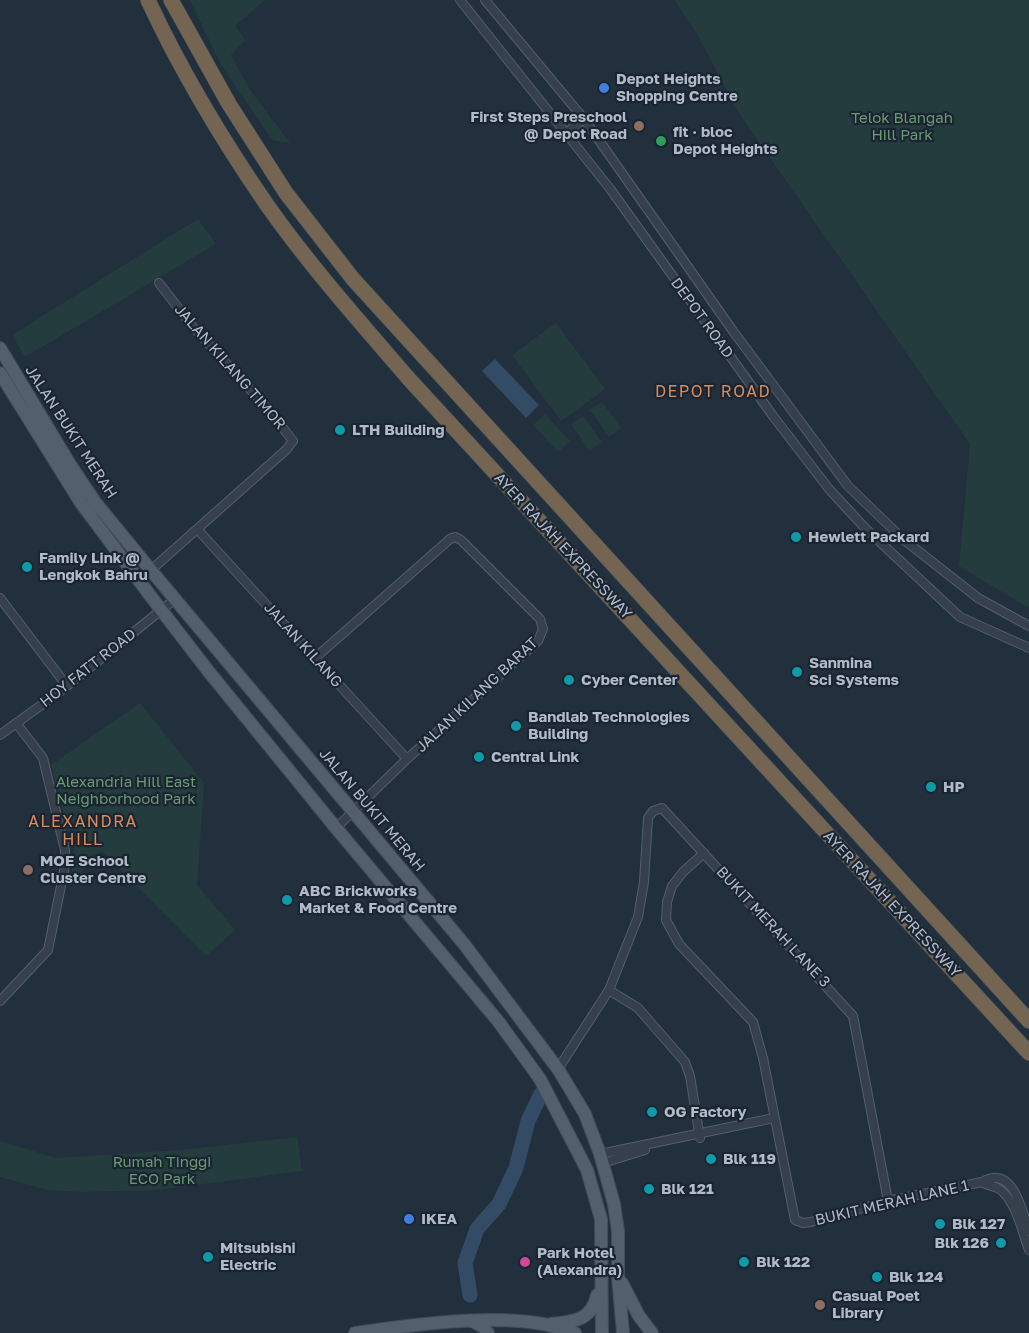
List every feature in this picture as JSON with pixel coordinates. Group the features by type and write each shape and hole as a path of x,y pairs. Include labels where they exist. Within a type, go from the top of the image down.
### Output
{"highway":[{"name":"AYER RAJAH EXPRESSWAY","path":"148,0 210,115 268,206 337,295 409,379 1029,1053"},
{"name":"AYER RAJAH EXPRESSWAY","path":"171,0 229,104 274,173 353,279 1029,1021"}],"main road":[{"name":"JALAN BUKIT MERAH","path":"0,348 95,502 457,936 558,1069 585,1114 601,1158 618,1231 618,1277 623,1333"},
{"name":"JALAN BUKIT MERAH","path":"0,373 81,503 162,610 336,828 480,999 540,1079 587,1170 601,1219 602,1333"},
{"path":"280,759 273,747 272,738 276,728 281,724"},
{"path":"480,999 497,986"},
{"path":"355,1333 474,1322 567,1323 584,1317 595,1308 601,1276"},
{"path":"618,1277 639,1316 652,1333"},
{"path":"474,1322 488,1333"},
{"path":"543,1324 575,1333"}],"street":[{"name":"DEPOT ROAD","path":"460,0 611,190 773,416 836,497 865,528 960,617 1029,648"},
{"name":"DEPOT ROAD","path":"485,0 584,119 733,331 848,486 903,539 978,598 1029,626"},
{"path":"566,133 584,119"},
{"name":"JALAN KILANG TIMOR","path":"151,570 198,530 293,441 268,409 193,327 159,283"},
{"name":"JALAN KILANG","path":"198,530 407,759"},
{"name":"JALAN KILANG BARAT","path":"315,658 451,538 458,538 474,551 540,620 543,629 538,641 407,759 336,828"},
{"path":"0,598 67,686"},
{"name":"HOY FATT ROAD","path":"0,735 67,686 175,599"},
{"path":"0,1001 48,950 65,866 65,850 43,758 16,723"},
{"path":"558,1069 609,990 638,917 644,882 647,824 650,814 662,808 704,853"},
{"name":"BUKIT MERAH LANE 3","path":"774,1120 763,1058 753,1022 679,944 666,920 667,902 672,886 683,872 704,853 853,1016 888,1201"},
{"path":"609,990 638,1008 685,1062 690,1076 699,1136"},
{"path":"601,1158 774,1120"},
{"name":"BUKIT MERAH LANE 1","path":"774,1120 795,1220 803,1223 811,1222 888,1201 982,1182 988,1178 998,1178 1009,1183 1013,1189 1029,1231"},
{"name":"BUKIT MERAH LANE 1","path":"982,1182 986,1186 994,1186 1001,1190 1008,1199 1029,1250"}],"green space":[{"path":"190,0 265,0 235,26 245,40 231,55 250,90 290,143 272,140 221,65"},
{"name":"Telok Blangah Hill Park","path":"674,0 1029,0 1029,608 959,566 970,444 740,115 698,36"},
{"path":"198,219 216,244 25,357 12,335"},
{"path":"556,323 605,389 561,421 512,355"},
{"path":"602,402 621,428 609,437 590,410"},
{"path":"545,414 570,441 558,452 533,425"},
{"path":"583,416 602,442 590,451 571,424"},
{"name":"Alexandria Hill East Neighborhood Park","path":"140,703 204,783 197,885 235,930 206,956 102,851 69,884 75,856 51,765"},
{"name":"Rumah Tinggi ECO Park","path":"297,1137 302,1171 157,1190 80,1192 48,1190 0,1177 0,1141 56,1158 181,1150"}],"water":[{"path":"495,359 539,405 526,418 482,371"}],"waterway":[{"path":"470,1295 465,1263 477,1229 499,1204 516,1168 528,1121 541,1094"}],"place":[{"name":"Depot Heights Shopping Centre","path":"604,88"},
{"name":"First Steps Preschool @ Depot Road","path":"639,126"},
{"name":"fit · bloc Depot Heights","path":"661,141"},
{"name":"LTH Building","path":"340,430"},
{"name":"Hewlett Packard","path":"796,537"},
{"name":"Family Link @ Lengkok Bahru","path":"27,567"},
{"name":"Sanmina Sci Systems","path":"797,672"},
{"name":"Cyber Center","path":"569,680"},
{"name":"Bandlab Technologies Building","path":"516,726"},
{"name":"Central Link","path":"479,757"},
{"name":"HP","path":"931,787"},
{"name":"MOE School Cluster Centre","path":"28,870"},
{"name":"ABC Brickworks Market & Food Centre","path":"287,900"},
{"name":"OG Factory","path":"652,1112"},
{"name":"Blk 119","path":"711,1159"},
{"name":"Blk 121","path":"649,1189"},
{"name":"IKEA","path":"409,1219"},
{"name":"Blk 127","path":"940,1224"},
{"name":"Blk 126","path":"1001,1243"},
{"name":"Mitsubishi Electric","path":"208,1257"},
{"name":"Park Hotel (Alexandra)","path":"525,1262"},
{"name":"Blk 122","path":"744,1262"},
{"name":"Blk 124","path":"877,1277"},
{"name":"Casual Poet Library","path":"820,1305"}],"district":[{"name":"DEPOT ROAD","path":"713,392"},
{"name":"ALEXANDRA HILL","path":"83,831"}]}
